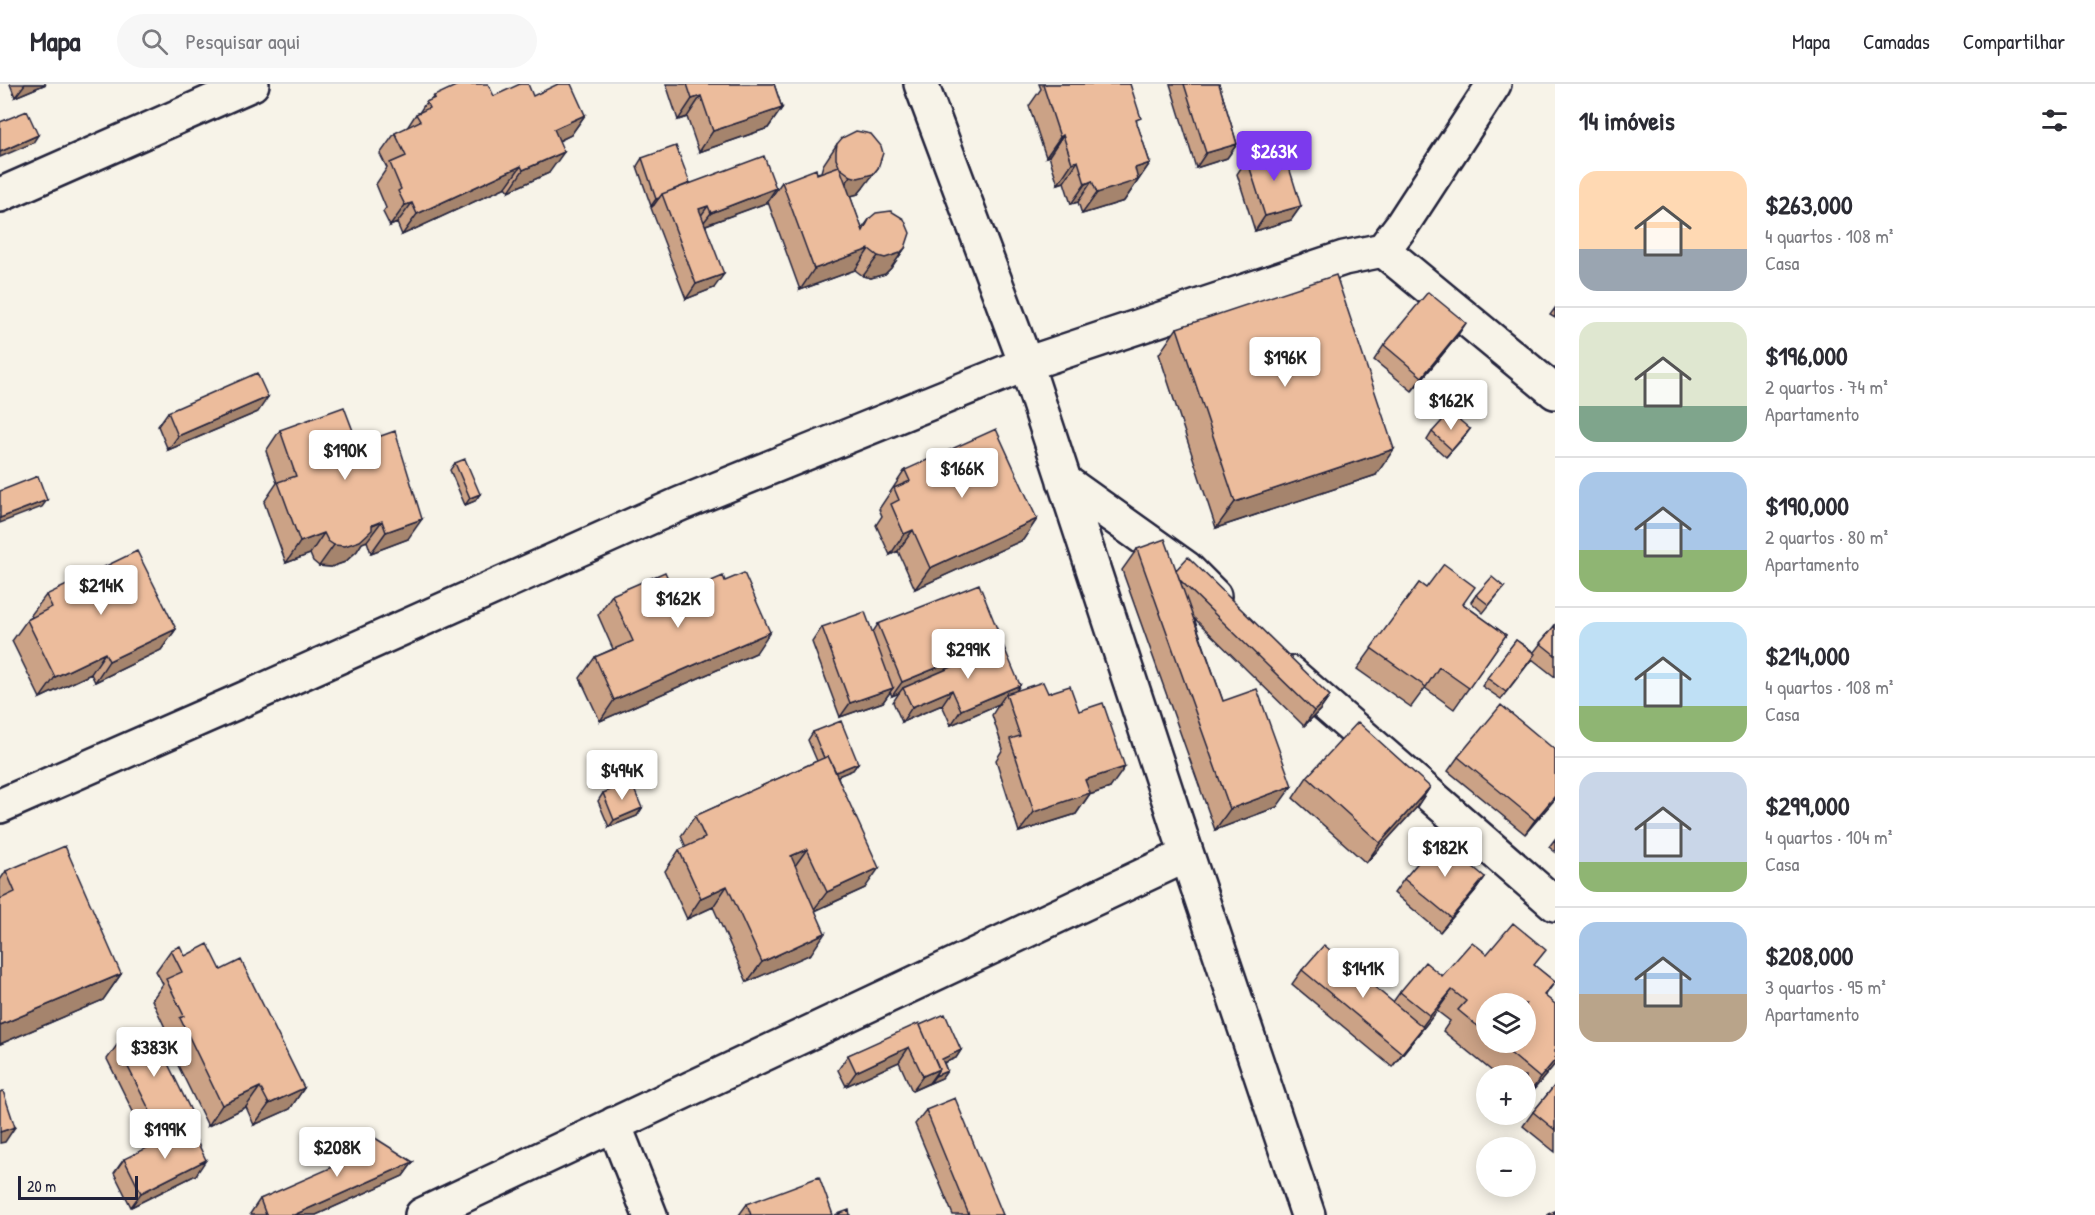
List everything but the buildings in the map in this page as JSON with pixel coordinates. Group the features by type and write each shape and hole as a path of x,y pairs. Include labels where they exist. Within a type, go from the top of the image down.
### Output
{"street":[{"path":"0,195 252,84"},
{"path":"921,84 1026,364 1308,1215"},
{"path":"0,806 680,504 1026,364 1344,258 1383,250 1402,225 1494,84"},
{"path":"1383,250 1555,392"},
{"path":"1064,481 1186,568 1233,616"},
{"path":"1273,656 1297,680 1555,904"},
{"path":"422,1215 1187,855"},
{"path":"614,1124 650,1215"}]}
